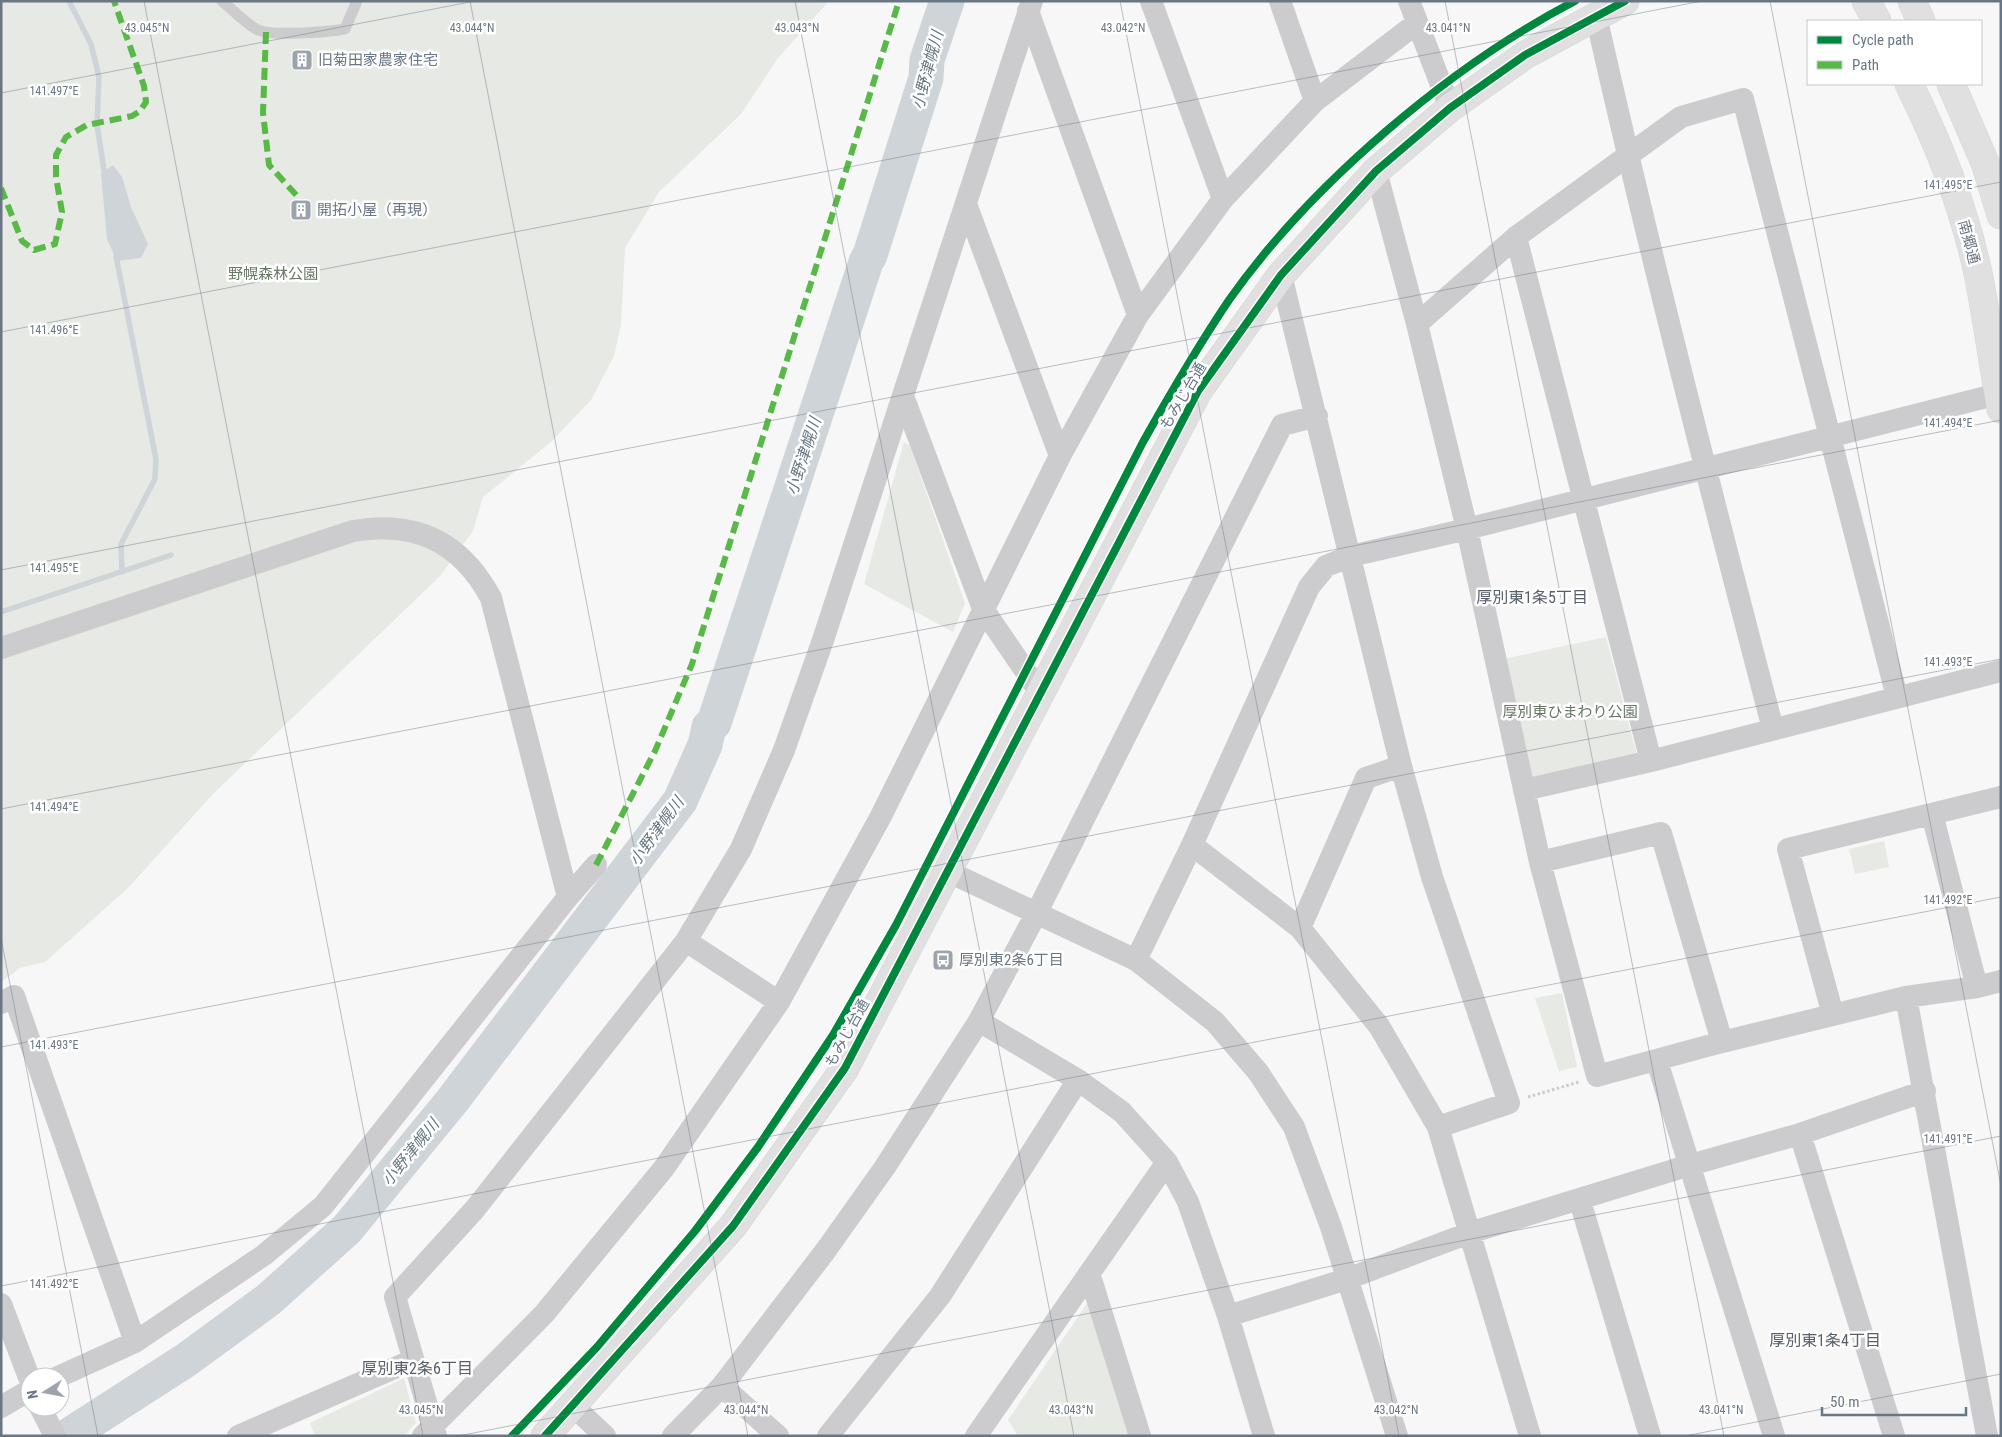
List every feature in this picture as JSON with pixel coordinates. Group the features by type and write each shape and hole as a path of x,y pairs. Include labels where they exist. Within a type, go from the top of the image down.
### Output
{"street":[{"path":"1151,1 1223,199"},
{"path":"1280,1 1315,101"},
{"path":"1409,1 1450,108"},
{"name":"もみじ台通","path":"545,1436 733,1226 845,1068 949,872 1198,391 1281,275 1376,171 1450,108 1525,55 1625,1"},
{"path":"1866,1 1876,20"},
{"path":"1912,1 1922,20"},
{"path":"1030,6 1138,315"},
{"path":"431,1432 395,1297 475,1209 686,941 741,849 784,750 823,640 1030,6"},
{"path":"1596,16 1628,158 1704,468 1773,729"},
{"path":"431,1432 544,1314 664,1168 779,1002 881,816 1060,456 1138,315 1223,199 1315,101 1416,23"},
{"name":"南郷通","path":"1909,85 1937,145 1962,214 1977,273 2000,401"},
{"path":"1951,85 1986,165 2001,216"},
{"path":"1417,324 1516,237 1628,158 1681,117 1743,99 1897,697"},
{"path":"1376,171 1417,324 1467,528 1540,862 1597,1076 1722,1042 1906,997 1977,987 2001,981"},
{"path":"966,204 1060,456"},
{"path":"1516,237 1585,498 1651,761"},
{"path":"1281,275 1401,766 1432,877 1518,1100 1438,1128"},
{"path":"903,396 983,609 1041,694"},
{"path":"1136,960 1192,845 1309,587 1326,566 1351,556 1830,437 2000,401"},
{"path":"673,1436 722,1386 826,1250 885,1167 979,1020 1037,912 1282,425 1317,416"},
{"path":"1,648 353,531 389,527 426,535 450,549 471,567 491,598 568,897"},
{"path":"1524,790 1651,761 2001,671"},
{"path":"1300,928 1366,778 1401,766"},
{"path":"1833,1015 1788,849 2001,797"},
{"path":"1932,814 1977,987"},
{"path":"1540,862 1660,833 1722,1042"},
{"path":"1192,845 1300,928 1379,1026 1438,1128 1530,1436"},
{"path":"70,1372 135,1342 264,1255 323,1206 568,897 596,866"},
{"path":"949,872 1136,960 1215,1022 1258,1072 1294,1127 1331,1227 1397,1436"},
{"path":"686,941 779,1002"},
{"path":"1,1004 14,996 135,1342"},
{"path":"1906,997 1925,1091 1987,1436"},
{"path":"979,1020 1078,1080 1122,1112 1167,1162 1188,1202 1228,1316 1264,1436"},
{"path":"1657,1061 1774,1436"},
{"path":"828,1436 940,1296 1078,1080"},
{"path":"1228,1316 1347,1279 1469,1233 1580,1201 1690,1165 1800,1134 1925,1091"},
{"path":"1800,1134 1894,1436"},
{"path":"976,1436 1090,1276 1167,1162"},
{"path":"1580,1201 1650,1436"},
{"path":"1090,1276 1140,1436"},
{"path":"1,1304 25,1367"},
{"path":"238,1436 413,1360"},
{"path":"722,1386 778,1436"},
{"path":"1,1407 20,1396"},
{"path":"572,1405 605,1436"},
{"path":"45,1417 55,1436"}],"lane":[{"path":"222,1 256,29 266,32 326,32 345,29 358,1"}],"path":[{"path":"1518,1100 1597,1076"}],"green space":[{"name":"野幌森林公園","path":"1,1 829,1 778,58 741,114 659,192 625,248 621,325 614,356 591,400 551,442 483,497 473,531 440,576 213,794 128,888 45,962 20,968 1,982"},
{"path":"904,442 910,446 965,603 953,632 864,584"},
{"name":"厚別東ひまわり公園","path":"1606,637 1637,755 1531,782 1503,659"},
{"path":"1884,841 1889,867 1855,874 1849,849"},
{"path":"1562,993 1577,1067 1559,1071 1535,998"},
{"path":"1088,1302 1130,1436 1018,1436 1008,1420"},
{"path":"404,1378 416,1423 404,1436 315,1436 310,1423"}],"shaded area":[{"path":"113,165 122,177 131,207 148,244 141,258 117,261 107,239 101,174"}],"waterway":[{"path":"69,1 91,44 99,77 97,125 105,177"},
{"name":"小野津幌川","path":"68,1436 186,1360 268,1300 347,1229 452,1101 680,801 705,745 709,727 714,723 866,262 870,255 926,78 927,60 947,1"},
{"path":"116,256 156,459 155,479 121,544 122,572"},
{"path":"1,612 171,555"}],"marked path":[{"path":"1,188 22,241 34,250 55,244 62,212 56,177 56,155 66,137 87,125 132,116 140,111 146,102 144,86 114,1"},
{"path":"596,865 655,751 692,664 899,1"},
{"path":"266,32 263,113 269,165 298,197"}],"cycle path":[{"path":"512,1436 597,1347 695,1231 758,1147 833,1035 896,925 1143,442 1184,370 1229,300 1262,257 1300,213 1386,131 1480,59 1575,1"},
{"path":"545,1436 733,1226 845,1068 1198,391 1281,275 1376,171 1450,108 1525,55 1625,1"}],"place":[{"name":"旧菊田家農家住宅","path":"302,60"},
{"name":"開拓小屋（再現）","path":"301,210"},
{"name":"厚別東2条6丁目","path":"943,960"}],"district":[{"name":"厚別東1条5丁目","path":"1532,597"},
{"name":"厚別東1条4丁目","path":"1825,1340"},
{"name":"厚別東2条6丁目","path":"417,1368"}]}
